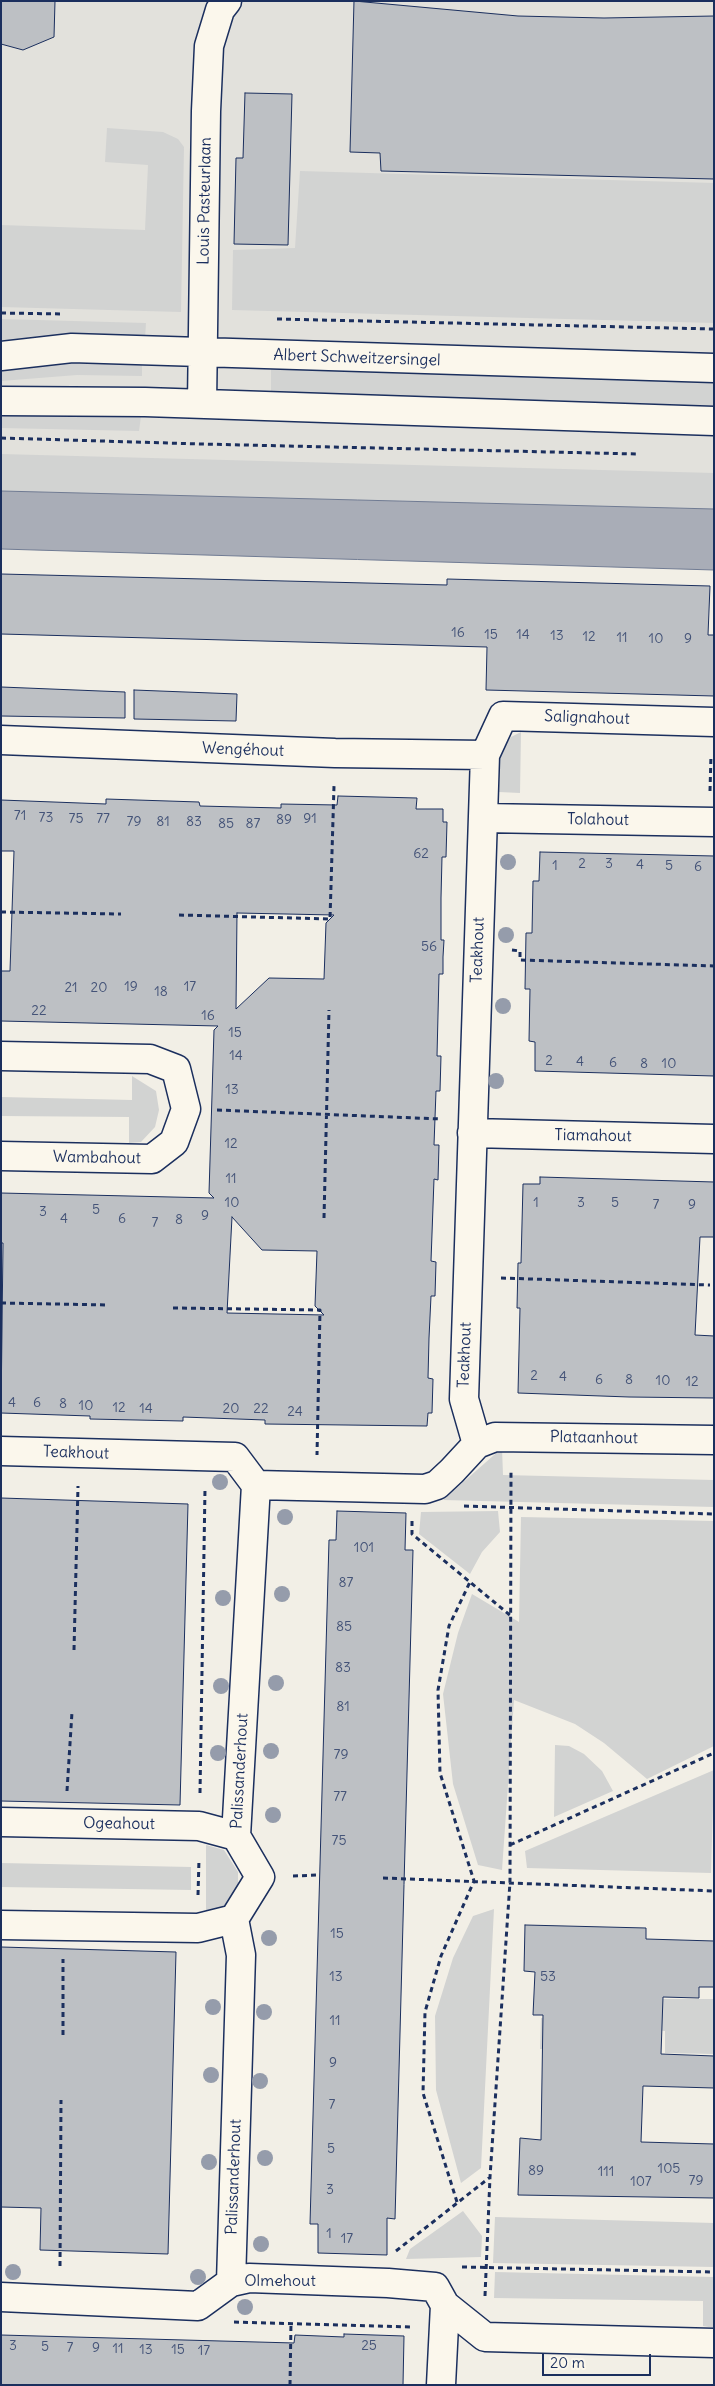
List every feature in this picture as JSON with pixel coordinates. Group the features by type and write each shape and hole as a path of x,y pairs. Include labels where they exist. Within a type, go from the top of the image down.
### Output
{"street":[{"name":"Louis Pasteurlaan","path":"202,404 206,111 210,46 220,10 227,1"},
{"name":"Albert Schweitzersingel","path":"1,356 72,348 714,368"},
{"path":"1,401 144,402 714,421"},
{"name":"Salignahout","path":"484,756 503,716 713,722"},
{"name":"Wengéhout","path":"1,740 335,753 484,756"},
{"name":"Teakhout","path":"477,1444 464,1399 484,756"},
{"name":"Tolahout","path":"483,818 712,822"},
{"path":"1,1056 150,1059 176,1069 186,1109"},
{"name":"Wambahout","path":"1,1156 152,1159 174,1142 186,1109"},
{"name":"Tiamahout","path":"472,1126 714,1138"},
{"name":"Plataanhout","path":"477,1444 495,1437 714,1440"},
{"path":"256,1485 414,1489 436,1486 477,1444"},
{"name":"Teakhout","path":"1,1451 235,1457 256,1485"},
{"name":"Palissanderhout","path":"231,2282 241,1955 234,1919 260,1876 236,1836 256,1485"},
{"name":"Ogeahout","path":"1,1822 199,1826 236,1836"},
{"path":"1,1925 198,1928 234,1919"},
{"name":"Olmehout","path":"198,2306 231,2282 249,2278 388,2283 441,2307"},
{"path":"1,2298 198,2306"},
{"path":"441,2307 484,2337 714,2343"},
{"path":"440,2385 441,2307"}],"path":[{"path":"1,313 70,314"},
{"path":"274,319 714,329"},
{"path":"1,438 644,454"},
{"path":"712,822 713,722"},
{"path":"179,915 330,919 335,753"},
{"path":"1,912 121,914"},
{"path":"478,947 520,950 520,960 714,966"},
{"path":"324,1218 329,1010"},
{"path":"186,1109 325,1114 472,1126"},
{"path":"467,1277 710,1285"},
{"path":"1,1303 108,1305"},
{"path":"173,1308 320,1310 316,1486"},
{"path":"484,2337 490,2177 510,1882 512,1437"},
{"path":"74,1650 78,1453"},
{"path":"198,1928 206,1456"},
{"path":"414,1489 412,1534 511,1616"},
{"path":"462,1506 714,1514"},
{"path":"456,2202 423,2093 425,2012 441,1956 474,1881 440,1773 438,1690 449,1626 470,1582"},
{"path":"65,1823 72,1712"},
{"path":"510,1844 714,1753"},
{"path":"383,1878 714,1890"},
{"path":"63,2036 64,1926"},
{"path":"60,2299 62,2100"},
{"path":"388,2283 397,2248 490,2177"},
{"path":"198,2306 219,2321 291,2323 441,2307 451,2268 486,2267 714,2272"},
{"path":"290,2385 291,2323"}],"shaded area":[{"path":"1,1 714,1 714,545 1,528"},
{"path":"107,128 163,132 178,139 184,147 181,312 1,307 1,225 145,230 148,165 105,162"},
{"path":"300,171 714,183 714,323 232,310 233,250 295,248"},
{"path":"1,319 146,323 145,339 1,344"},
{"path":"77,359 142,361 142,376 77,375 1,381 1,366"},
{"path":"271,367 714,379 714,408 271,396"},
{"path":"1,411 141,416 139,431 1,428"},
{"path":"1,454 714,473 714,509 1,491"},
{"path":"1,491 714,509 714,570 1,549"},
{"path":"521,732 520,793 499,792 500,754 511,737"},
{"path":"132,1076 156,1091 159,1110 155,1127 141,1142 129,1143 129,1117 1,1116 1,1097 132,1100"},
{"path":"502,1448 503,1475 714,1480 714,1507 443,1500"},
{"path":"498,1511 500,1532 482,1552 470,1574 419,1534 421,1512"},
{"path":"521,1517 714,1521 714,1746 647,1779 604,1743 575,1724 514,1700 502,1870 478,1865 453,1784 443,1694 458,1633 472,1594 519,1622"},
{"path":"555,1745 569,1746 584,1754 602,1771 613,1791 554,1817"},
{"path":"714,1770 711,1873 527,1868 525,1851"},
{"path":"206,1845 224,1850 238,1872 238,1889 233,1902 221,1912 206,1915"},
{"path":"1,1863 191,1867 191,1890 1,1887"},
{"path":"494,1909 481,2168 461,2183 436,2090 435,2016 453,1958 473,1916"},
{"path":"647,1999 714,1999 714,2054 665,2053 665,2031 639,2030 638,2051 540,2049 541,2018 600,2020"},
{"path":"463,2211 482,2236 481,2257 406,2259 410,2249"},
{"path":"495,2217 714,2223 714,2267 493,2263"},
{"path":"495,2272 714,2277 714,2328 703,2326 703,2301 494,2298"}],"building":[{"path":"1,1 55,1 54,37 23,50 1,44"},
{"path":"354,1 518,16 604,18 714,16 714,179 381,171 380,153 350,152"},
{"path":"245,93 292,94 288,245 234,244 236,158 243,158"},
{"path":"1,574 447,585 447,579 710,586 708,635 714,635 714,696 486,690 487,647 1,634"},
{"path":"1,687 125,692 125,718 1,716"},
{"path":"134,690 237,694 236,721 134,719"},
{"path":"338,796 417,798 416,809 443,809 443,822 447,822 446,857 442,857 441,940 444,940 443,974 439,974 437,1056 441,1056 440,1091 436,1091 434,1145 439,1145 438,1180 434,1179 431,1261 436,1262 435,1296 431,1296 429,1338 428,1378 433,1379 432,1413 428,1413 427,1426 265,1424 265,1420 183,1417 183,1421 90,1419 90,1416 1,1413 3,1243 1,1243 1,1193 214,1198 209,1193 214,1030 218,1026 1,1021 1,971 10,971 14,851 1,851 1,800 106,804 106,799 199,802 200,806 281,808 281,804 337,805","holes":["237,913 334,915 326,923 324,979 269,978 236,1009","232,1217 262,1250 317,1251 315,1306 324,1315 227,1313"]},
{"path":"540,852 714,856 714,1076 535,1071 535,1042 529,1041 530,989 525,989 526,933 532,933 533,881 539,881"},
{"path":"540,1177 714,1182 714,1237 700,1237 695,1335 714,1336 714,1398 518,1393 520,1308 517,1308 518,1263 521,1263 523,1184 540,1184"},
{"path":"1,1498 188,1504 180,1805 1,1801"},
{"path":"337,1511 406,1513 405,1550 413,1550 395,2219 387,2218 387,2255 318,2253 318,2224 310,2224 329,1540 336,1540"},
{"path":"525,1925 646,1928 646,1939 714,1941 714,1987 699,1987 699,1998 663,1997 661,2054 714,2056 714,2088 643,2086 641,2142 714,2144 714,2198 518,2195 520,2138 541,2140 543,2015 533,2015 535,1972 524,1971"},
{"path":"1,1947 176,1952 168,2254 40,2250 41,2208 1,2207"},
{"path":"344,2334 404,2336 403,2385 1,2385 1,2335 294,2343 295,2335 344,2337"}]}
